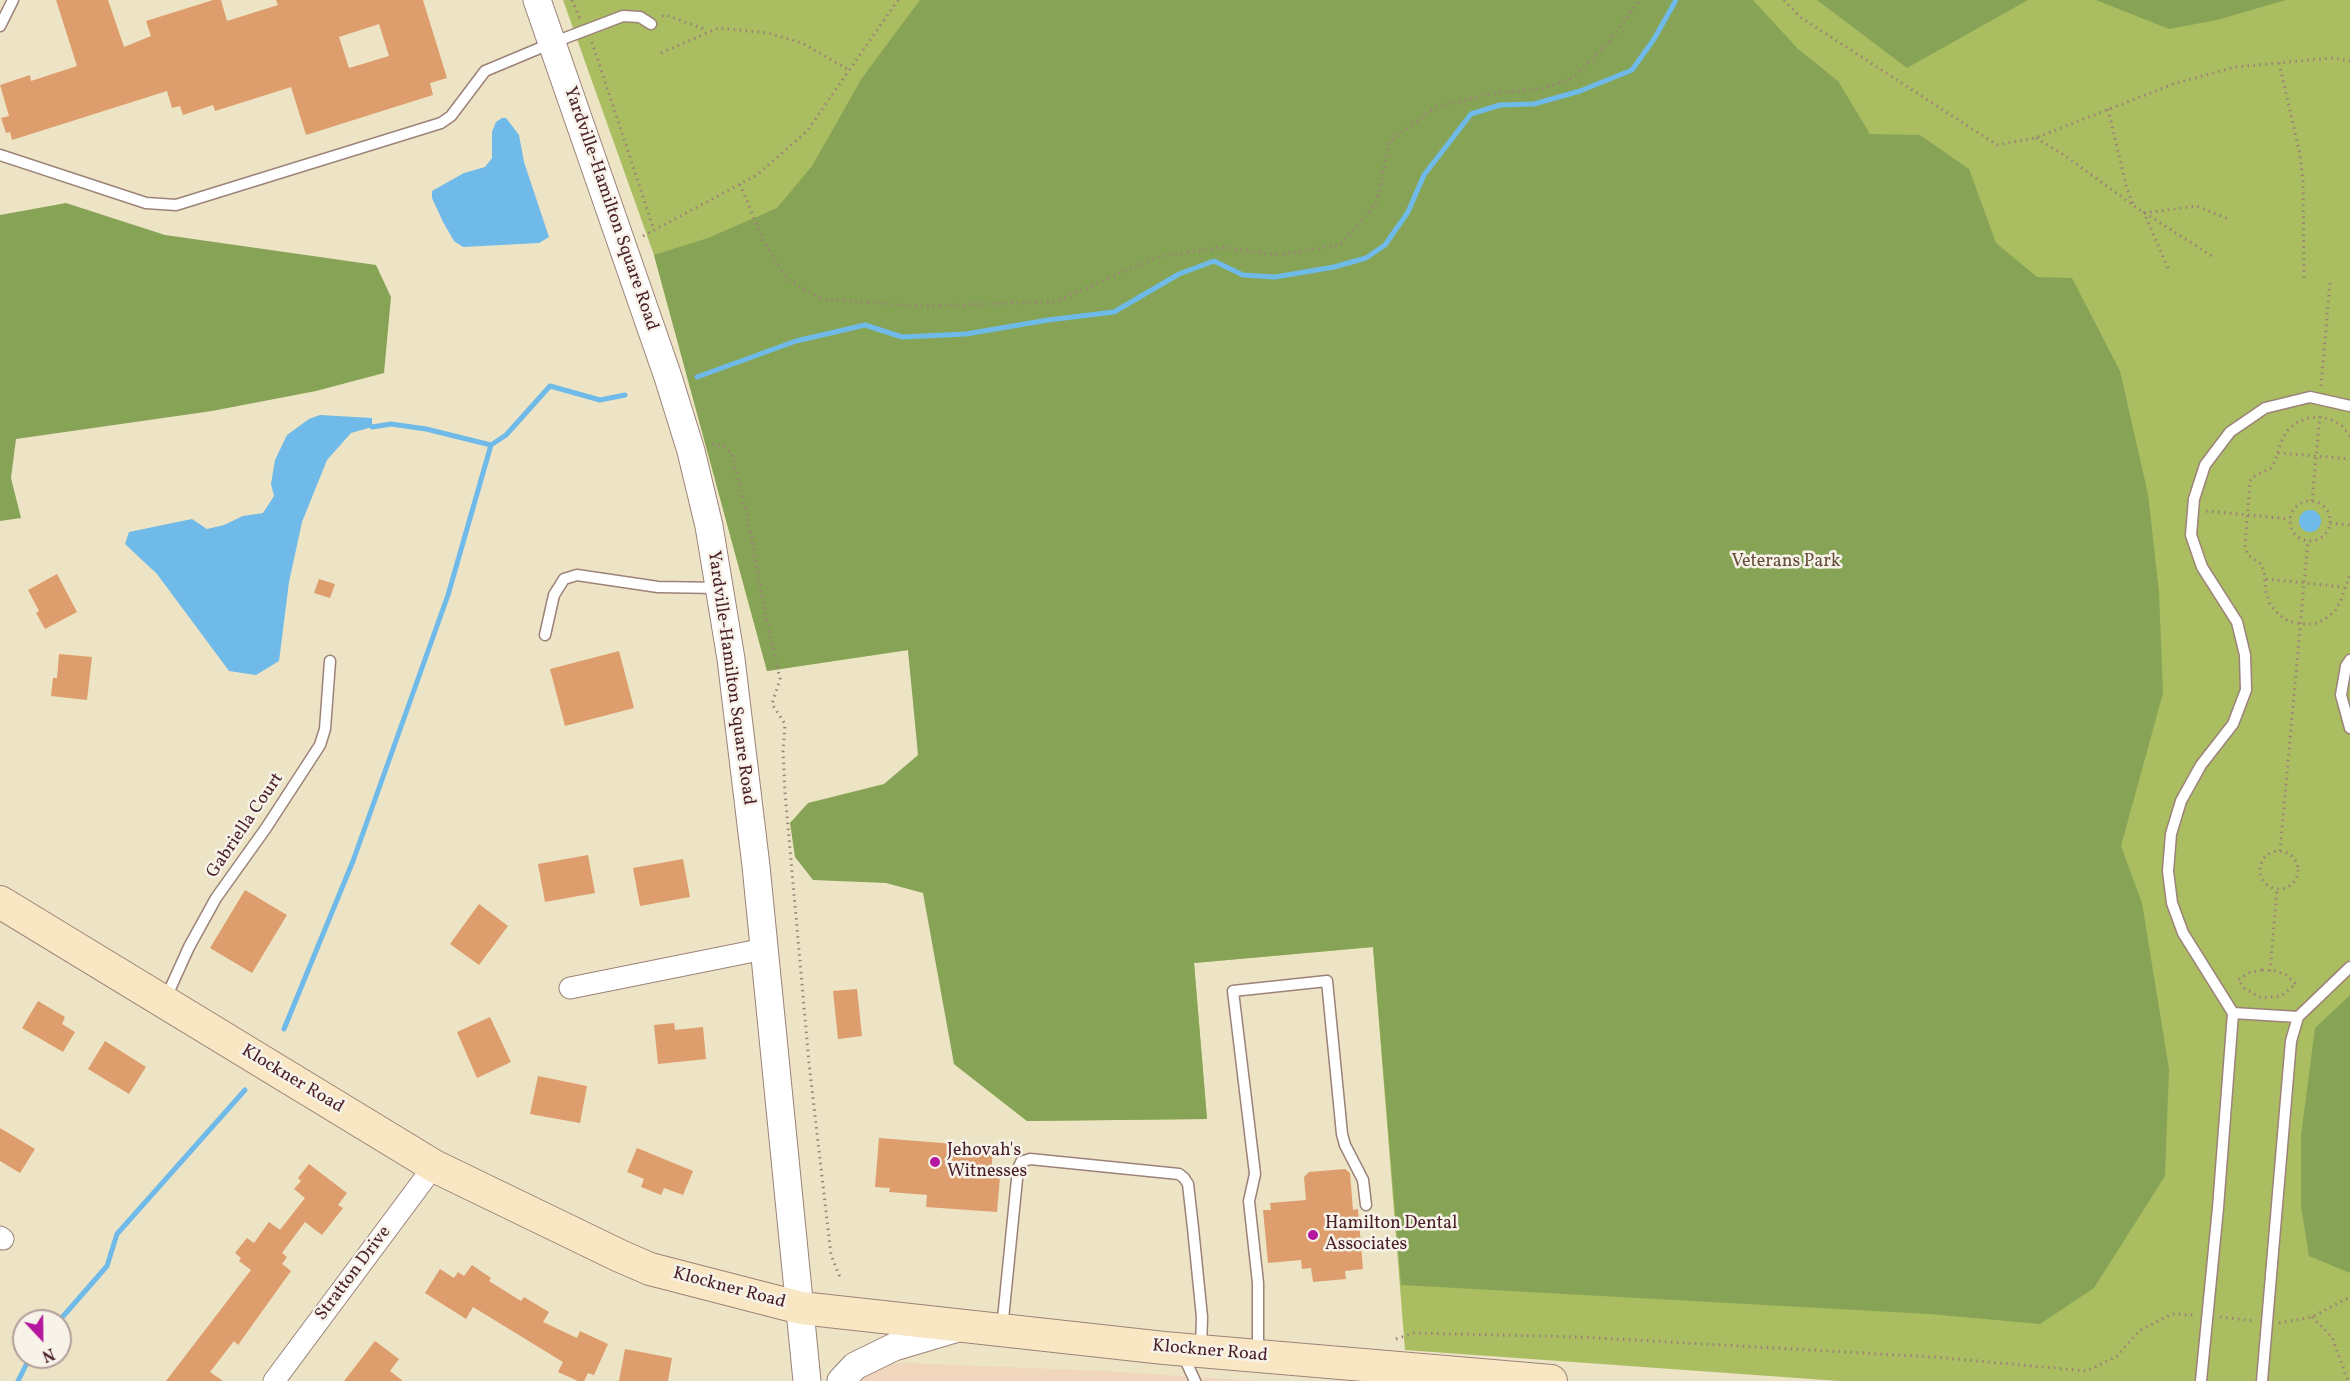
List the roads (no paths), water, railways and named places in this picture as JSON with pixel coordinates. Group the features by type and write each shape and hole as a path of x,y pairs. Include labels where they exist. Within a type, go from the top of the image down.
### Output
{"main road":[{"name":"Klockner Road","path":"0,902 434,1166 620,1257 650,1269 801,1308 1191,1350 1551,1381"}],"street":[{"name":"Yardville-Hamilton Square Road","path":"537,0 669,377 690,448 708,526 731,658 764,949 807,1381"},
{"path":"570,988 764,949"},
{"name":"Stratton Drive","path":"274,1381 434,1166"},
{"path":"842,1381 855,1366 894,1347 968,1326"}],"lane":[{"path":"0,26 13,0"},
{"path":"0,155 146,203 176,205 441,123 451,116 485,71 496,64 623,16 640,17 648,23"},
{"path":"2201,1381 2233,1014 2183,933 2172,903 2168,871 2171,834 2181,801 2201,765 2233,724 2246,690 2245,655 2237,622 2202,567 2190,535 2194,499 2205,465 2230,432 2265,408 2310,398 2350,406"},
{"path":"545,635 554,595 564,579 577,575 658,587 720,588"},
{"path":"2350,660 2346,666 2341,695 2350,728"},
{"name":"Gabriella Court","path":"164,1003 189,947 216,898 266,828 320,744 325,729 330,661"},
{"path":"2262,1381 2291,1041 2298,1017 2350,967"},
{"path":"1258,1356 1258,1282 1249,1201 1255,1174 1233,992 1327,981 1342,1134 1364,1180 1366,1205"},
{"path":"2233,1014 2298,1017"},
{"path":"1002,1329 1018,1169 1021,1162 1030,1158 1179,1174 1188,1184 1202,1317 1191,1350 1195,1381"}],"water":[{"path":"506,118 519,135 524,162 549,237 539,243 463,247 454,241 443,222 432,198 432,191 464,173 485,167 492,158 492,132 496,122"},
{"path":"320,415 372,418 372,427 351,433 327,460 302,522 289,582 279,661 256,675 229,671 157,574 125,544 129,532 192,519 207,529 224,525 243,516 263,513 274,496 271,484 275,460 287,435 309,419"},
{"path":"2306,510 2314,510 2321,517 2321,525 2314,532 2306,532 2299,525 2299,517"}],"waterway":[{"path":"697,377 796,341 865,325 902,337 966,334 1114,312 1179,274 1214,261 1243,275 1275,277 1334,267 1366,258 1385,245 1408,212 1424,175 1471,114 1500,105 1534,104 1580,91 1632,70 1654,39 1676,0"},
{"path":"372,427 391,424 426,429 491,445 506,435 550,386 600,400 625,395"},
{"path":"284,1029 353,861 448,595 491,445"},
{"path":"69,1309 107,1266 117,1234 245,1090"},
{"path":"18,1381 24,1369"}],"place":[{"name":"Jehovah's Witnesses","path":"935,1162"},
{"name":"Hamilton Dental Associates","path":"1313,1235"}],"park label":[{"name":"Veterans Park","path":"1786,563"}]}
